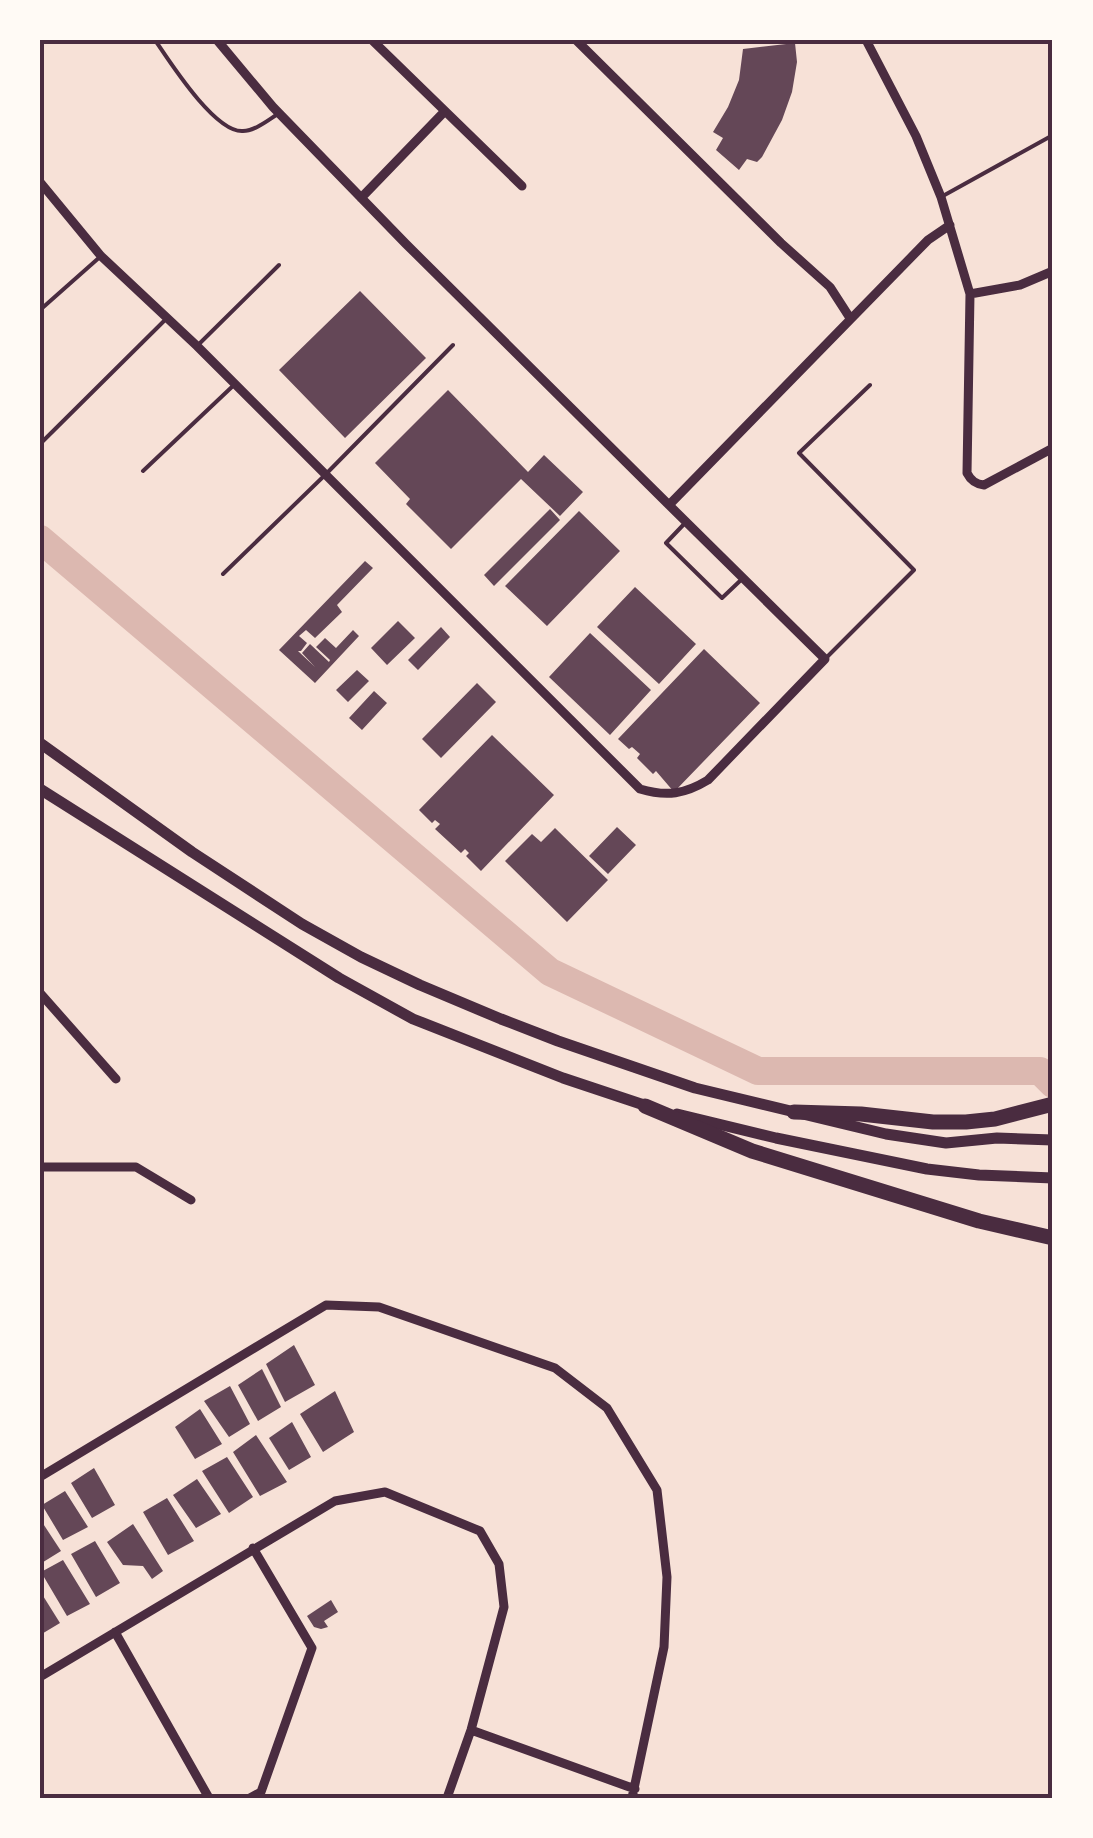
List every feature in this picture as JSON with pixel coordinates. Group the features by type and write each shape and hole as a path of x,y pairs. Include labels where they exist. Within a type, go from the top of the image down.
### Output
{"highway":[{"path":"794,1112 966,1122 1053,1104"},
{"path":"645,1106 752,1150 979,1220 1053,1238"}],"main road":[{"path":"40,743 192,852 302,924 420,985 558,1042 696,1088 886,1134 946,1143 997,1138 1053,1140"},
{"path":"40,790 339,978 412,1019 563,1078 645,1106 927,1170 1053,1178"}],"street":[{"path":"40,182 101,256 197,346 640,790 660,795 688,792 708,780 825,659 279,114 217,40"},
{"path":"372,40 522,186"},
{"path":"576,40 830,287 850,318"},
{"path":"866,40 916,136 941,197 970,294 967,473 972,481 984,484 1053,448"},
{"path":"362,198 445,111"},
{"path":"669,505 928,240 950,225"},
{"path":"970,294 1020,285 1053,271"},
{"path":"40,993 116,1078"},
{"path":"40,1167 136,1167 190,1200"},
{"path":"40,1477 326,1305 378,1306 555,1368 607,1408 657,1490 668,1578 664,1648 634,1794 471,1730"},
{"path":"40,1676 335,1500 386,1492 480,1530 499,1564 504,1607 471,1730 446,1798"},
{"path":"250,1798 261,1792 312,1648 253,1548"},
{"path":"115,1632 209,1798"}],"lane":[{"path":"155,40 195,96 235,131 248,132 279,114"},
{"path":"941,197 1053,136"},
{"path":"40,310 101,256"},
{"path":"197,346 279,265"},
{"path":"40,444 167,318"},
{"path":"223,574 452,345"},
{"path":"143,471 235,384"},
{"path":"825,659 914,570 799,454 870,385"},
{"path":"686,522 666,543 722,598 742,578"}],"building":[{"path":"795,43 797,62 792,92 782,120 762,157 757,162 747,159 739,170 716,150 723,138 713,132 739,80 743,49"},
{"path":"360,291 426,358 345,438 279,370"},
{"path":"448,390 528,472 544,455 583,492 560,516 521,479 451,549 406,504 410,499 375,463"},
{"path":"550,509 560,520 494,586 484,575"},
{"path":"579,511 620,551 547,626 505,586"},
{"path":"365,561 373,568 337,605 342,612 315,638 306,630 299,636 307,643 298,651 315,667 302,653 310,644 329,662 316,647 325,638 336,648 353,630 359,636 315,683 279,650"},
{"path":"635,587 696,644 659,684 597,627"},
{"path":"398,621 415,638 387,665 371,648"},
{"path":"441,627 450,637 418,670 408,660"},
{"path":"590,633 651,690 610,735 549,677"},
{"path":"704,649 760,703 674,792 656,771 653,774 637,758 640,754 618,739"},
{"path":"357,670 369,681 348,702 336,690"},
{"path":"477,683 496,702 441,758 422,739"},
{"path":"374,691 387,703 362,730 349,718"},
{"path":"492,735 554,795 481,871 466,856 469,853 465,849 461,853 435,829 440,824 435,820 432,823 419,810"},
{"path":"617,827 636,845 608,874 589,856"},
{"path":"555,828 608,880 567,922 505,861 532,834 541,842"},
{"path":"294,1345 315,1385 285,1402 266,1364"},
{"path":"262,1369 281,1407 258,1421 238,1385"},
{"path":"230,1386 250,1424 229,1437 204,1401"},
{"path":"335,1391 354,1432 323,1452 300,1414"},
{"path":"200,1409 222,1444 195,1459 175,1427"},
{"path":"292,1422 311,1457 289,1470 269,1438"},
{"path":"256,1435 287,1482 260,1496 233,1452"},
{"path":"227,1457 253,1497 229,1513 202,1471"},
{"path":"94,1468 115,1505 92,1518 71,1483"},
{"path":"197,1479 221,1514 196,1528 173,1495"},
{"path":"65,1491 88,1527 63,1540 42,1505"},
{"path":"167,1498 194,1541 168,1555 143,1512"},
{"path":"40,1519 61,1551 40,1564"},
{"path":"133,1524 163,1571 152,1579 143,1566 123,1565 107,1542"},
{"path":"95,1541 120,1583 96,1597 71,1554"},
{"path":"63,1560 90,1604 67,1616 41,1572"},
{"path":"40,1591 60,1623 40,1635"},
{"path":"331,1600 338,1612 324,1621 328,1627 314,1627 307,1616"}],"waterway":[{"path":"40,539 550,972 758,1071 1040,1071 1053,1084"}]}
